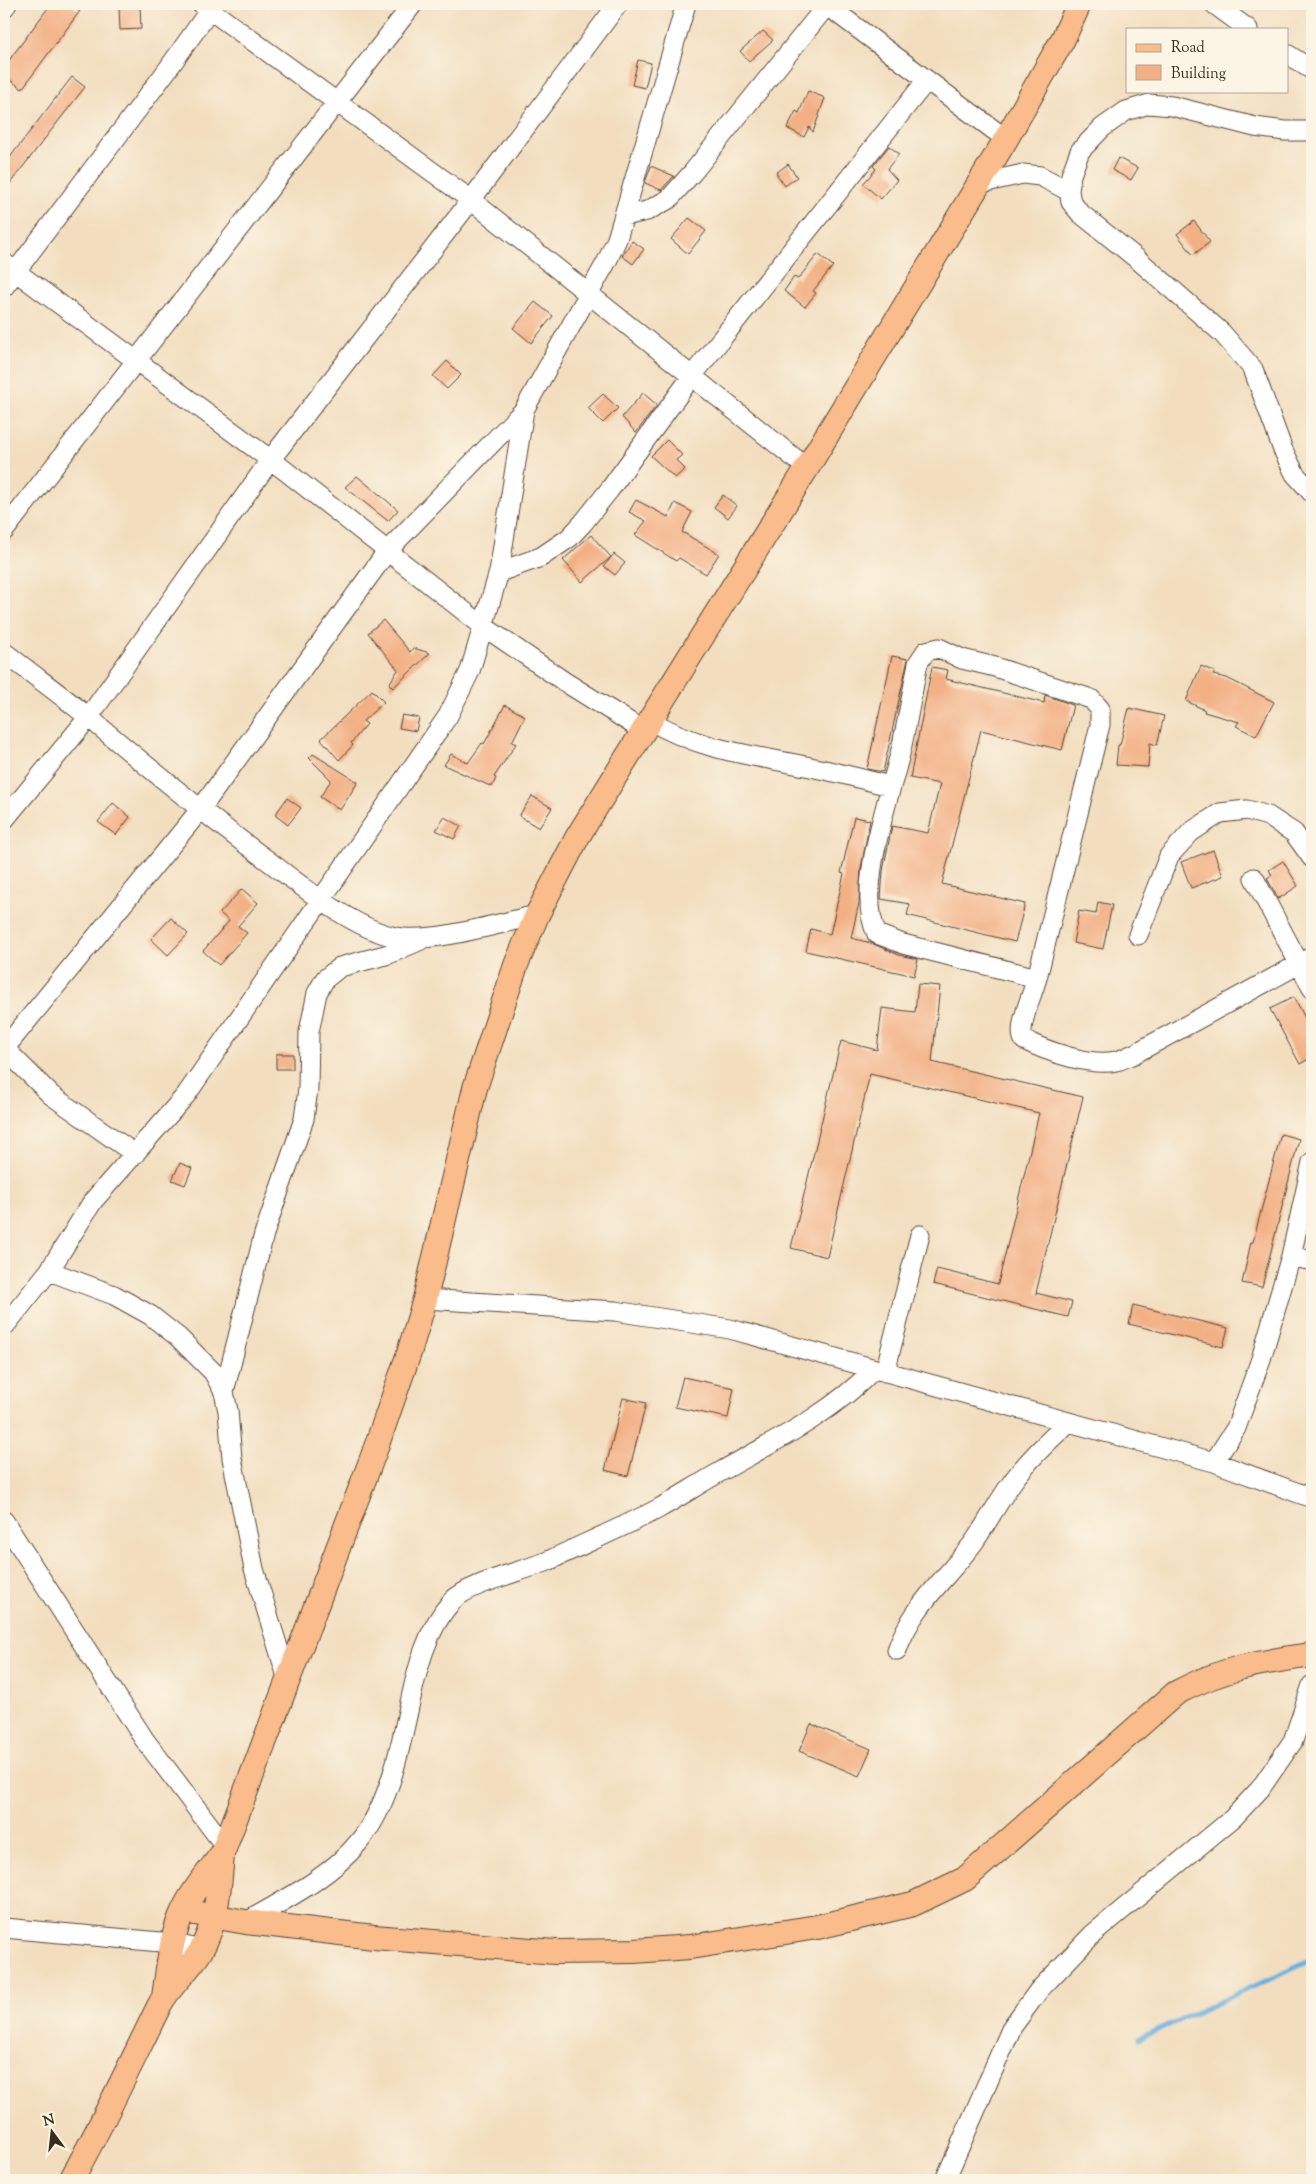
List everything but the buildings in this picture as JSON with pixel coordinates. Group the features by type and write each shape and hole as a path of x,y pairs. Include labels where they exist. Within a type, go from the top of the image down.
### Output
{"main road":[{"path":"71,2180 106,2116 164,1997 188,1969 210,1932 218,1895 224,1850 374,1453 409,1353 425,1299 475,1088 516,965 537,915 578,836 807,468 977,184 1006,139 1063,39 1079,4"},
{"path":"183,1912 246,1922 483,1947 555,1952 634,1951 690,1947 817,1928 913,1904 965,1879 1176,1693 1199,1681 1232,1669 1312,1655"},
{"path":"164,1997 172,1943 183,1912 224,1850"}],"street":[{"path":"4,8 7,4"},
{"path":"4,531 413,4"},
{"path":"4,820 88,718 271,459 471,200 618,4"},
{"path":"135,1154 51,1095 4,1049 200,810 388,550 524,410 589,294 617,239 686,4"},
{"path":"1214,4 1247,28"},
{"path":"624,216 648,211 668,199 693,172 826,5 1006,139"},
{"path":"4,287 10,268 168,69 208,6 471,200 807,468"},
{"path":"1288,55 1312,70"},
{"path":"499,572 541,557 569,538 610,489 692,376 927,80"},
{"path":"1312,131 1285,131 1256,127 1172,106 1149,104 1126,111 1102,128 1080,151 1071,175 1069,190 1071,202 1080,213 1136,258 1222,333 1253,369 1295,474 1312,493"},
{"path":"977,184 1023,174 1040,176 1069,190"},
{"path":"10,268 271,459 483,626 565,682 647,725 684,738 890,786"},
{"path":"4,1327 49,1272 93,1201 114,1174 135,1154 186,1095 448,716 470,671 499,572 524,410"},
{"path":"1038,978 903,944 877,934 872,917 870,884 872,864 899,755 918,663 926,651 939,648 962,659 995,667 1091,698 1100,709 1100,725 1038,978 1020,1028 1024,1040 1085,1061 1115,1061 1134,1054 1305,960"},
{"path":"4,652 200,810 320,900 378,931 403,938 431,936 537,915"},
{"path":"1138,935 1169,856 1191,832 1220,813 1247,810 1268,816 1294,833 1312,858"},
{"path":"1254,878 1305,960 1312,988"},
{"path":"224,1392 264,1234 304,1119 308,1089 309,1032 317,993 325,979 340,967 389,954 431,936"},
{"path":"1214,1462 1236,1428 1262,1359 1291,1256 1312,1162"},
{"path":"246,1922 284,1901 324,1874 358,1844 368,1829 388,1787 404,1730 415,1677 427,1643 439,1619 454,1599 475,1588 545,1562 659,1508 819,1414 879,1370 920,1236"},
{"path":"1291,1256 1312,1261"},
{"path":"49,1272 114,1295 150,1315 203,1360 213,1372 224,1392 230,1429 232,1458 254,1569 288,1680"},
{"path":"425,1299 615,1311 730,1329 1214,1462 1312,1498"},
{"path":"897,1650 902,1634 914,1614 974,1542 1012,1482 1039,1449 1068,1423"},
{"path":"4,1522 144,1739 224,1850"},
{"path":"945,2180 1012,2027 1039,1990 1093,1934 1233,1818 1260,1790 1293,1742 1312,1685"},
{"path":"4,1928 172,1943 201,1950"}],"waterway":[{"path":"1140,2038 1312,1960"}]}
